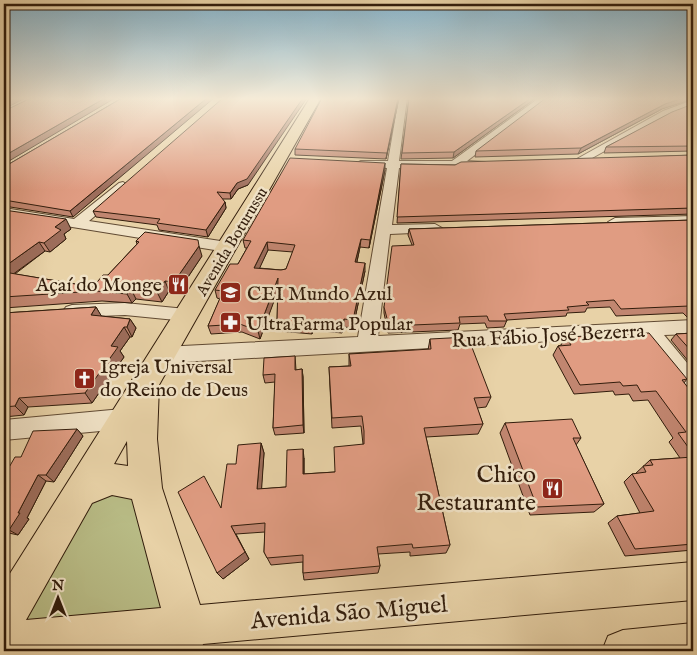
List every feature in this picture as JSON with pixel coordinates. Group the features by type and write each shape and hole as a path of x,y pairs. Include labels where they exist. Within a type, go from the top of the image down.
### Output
{"main road":[{"name":"Avenida Boturussu","path":"4,619 227,247 284,159 300,129"},
{"name":"Avenida Boturussu","path":"146,384 142,439 146,488 183,640"},
{"path":"79,492 102,480 114,478 126,479 146,488"},
{"name":"Avenida São Miguel","path":"4,642 183,640 693,581"},
{"path":"623,651 693,644"}],"street":[{"path":"367,344 398,129"},
{"path":"454,165 503,129"},
{"path":"576,160 636,129"},
{"path":"576,160 609,159"},
{"path":"346,163 393,165 493,163"},
{"path":"79,222 133,177"},
{"path":"4,212 79,222 227,247"},
{"path":"604,223 693,220"},
{"path":"384,230 454,228"},
{"path":"58,312 125,310 186,315"},
{"name":"Rua Fábio José Bezerra","path":"163,354 693,327"},
{"path":"648,329 693,386"},
{"path":"4,430 122,420"}],"green space":[{"path":"134,489 176,617 7,632 84,492"}],"building":[{"path":"4,129 52,129 4,156"},
{"path":"70,129 170,129 70,211 4,200 4,167"},
{"path":"188,129 282,129 247,179 237,183 230,193 217,192 225,202 206,230 157,223 160,219 93,211"},
{"path":"306,129 392,129 387,153 295,149"},
{"path":"405,129 487,129 454,152 402,153"},
{"path":"506,129 618,129 581,148 476,151"},
{"path":"641,129 693,129 693,146 606,147"},
{"path":"693,155 693,208 397,217 401,164 455,165 461,162"},
{"path":"290,158 385,163 370,240 361,239 355,262 365,263 353,320 344,319 342,325 312,322 311,326 277,323 278,278 258,331 240,324 208,326 223,291 215,290 230,264 238,264 251,241 243,240","holes":["267,242 295,245 286,269 254,268"]},
{"path":"4,210 66,219 55,227 61,230 44,243 39,242 4,267"},
{"path":"693,220 693,311 689,306 621,309 614,300 586,302 589,305 567,307 569,310 504,314 507,321 489,321 487,316 459,317 460,323 389,326 384,307 392,246 414,245 409,229"},
{"path":"145,232 198,240 199,246 174,282 165,281 157,292 131,289 127,294 96,291 4,297 4,272 93,287 103,275 108,275 139,242 136,241"},
{"path":"96,307 91,315 130,319 127,327 124,327 111,346 118,347 85,393 19,398 15,406 4,407 4,313"},
{"path":"649,333 687,379 682,380 693,394 693,454 678,433 686,432 656,391 641,392 637,385 623,386 620,382 580,385 558,346 571,345 566,337"},
{"path":"693,333 693,353 676,334"},
{"path":"468,337 491,397 474,398 483,424 424,428 450,545 413,548 412,544 377,547 380,566 303,573 303,555 267,558 264,552 265,523 231,526 245,552 217,573 178,492 204,476 221,508 227,464 236,464 238,445 261,443 257,489 286,487 287,450 303,449 303,474 335,472 334,447 364,444 364,431 362,416 332,418 329,367 351,366 349,354 431,349 430,339"},
{"path":"295,356 295,370 302,369 303,425 273,428 275,374 263,375 264,358"},
{"path":"572,419 581,438 573,438 604,504 537,507 505,423"},
{"path":"77,429 46,475 38,475 18,513 20,513 9,530 4,528 4,476 15,457 21,457 33,431"},
{"path":"693,457 693,544 635,549 617,516 654,511 632,474 646,472 643,466 653,465 650,460"}],"place":[{"name":"Açaí do Monge","path":"178,284"},
{"name":"CEI Mundo Azul","path":"231,293"},
{"name":"UltraFarma Popular","path":"230,323"},
{"name":"Igreja Universal do Reino de Deus","path":"84,378"},
{"name":"Chico Restaurante","path":"552,488"}]}
